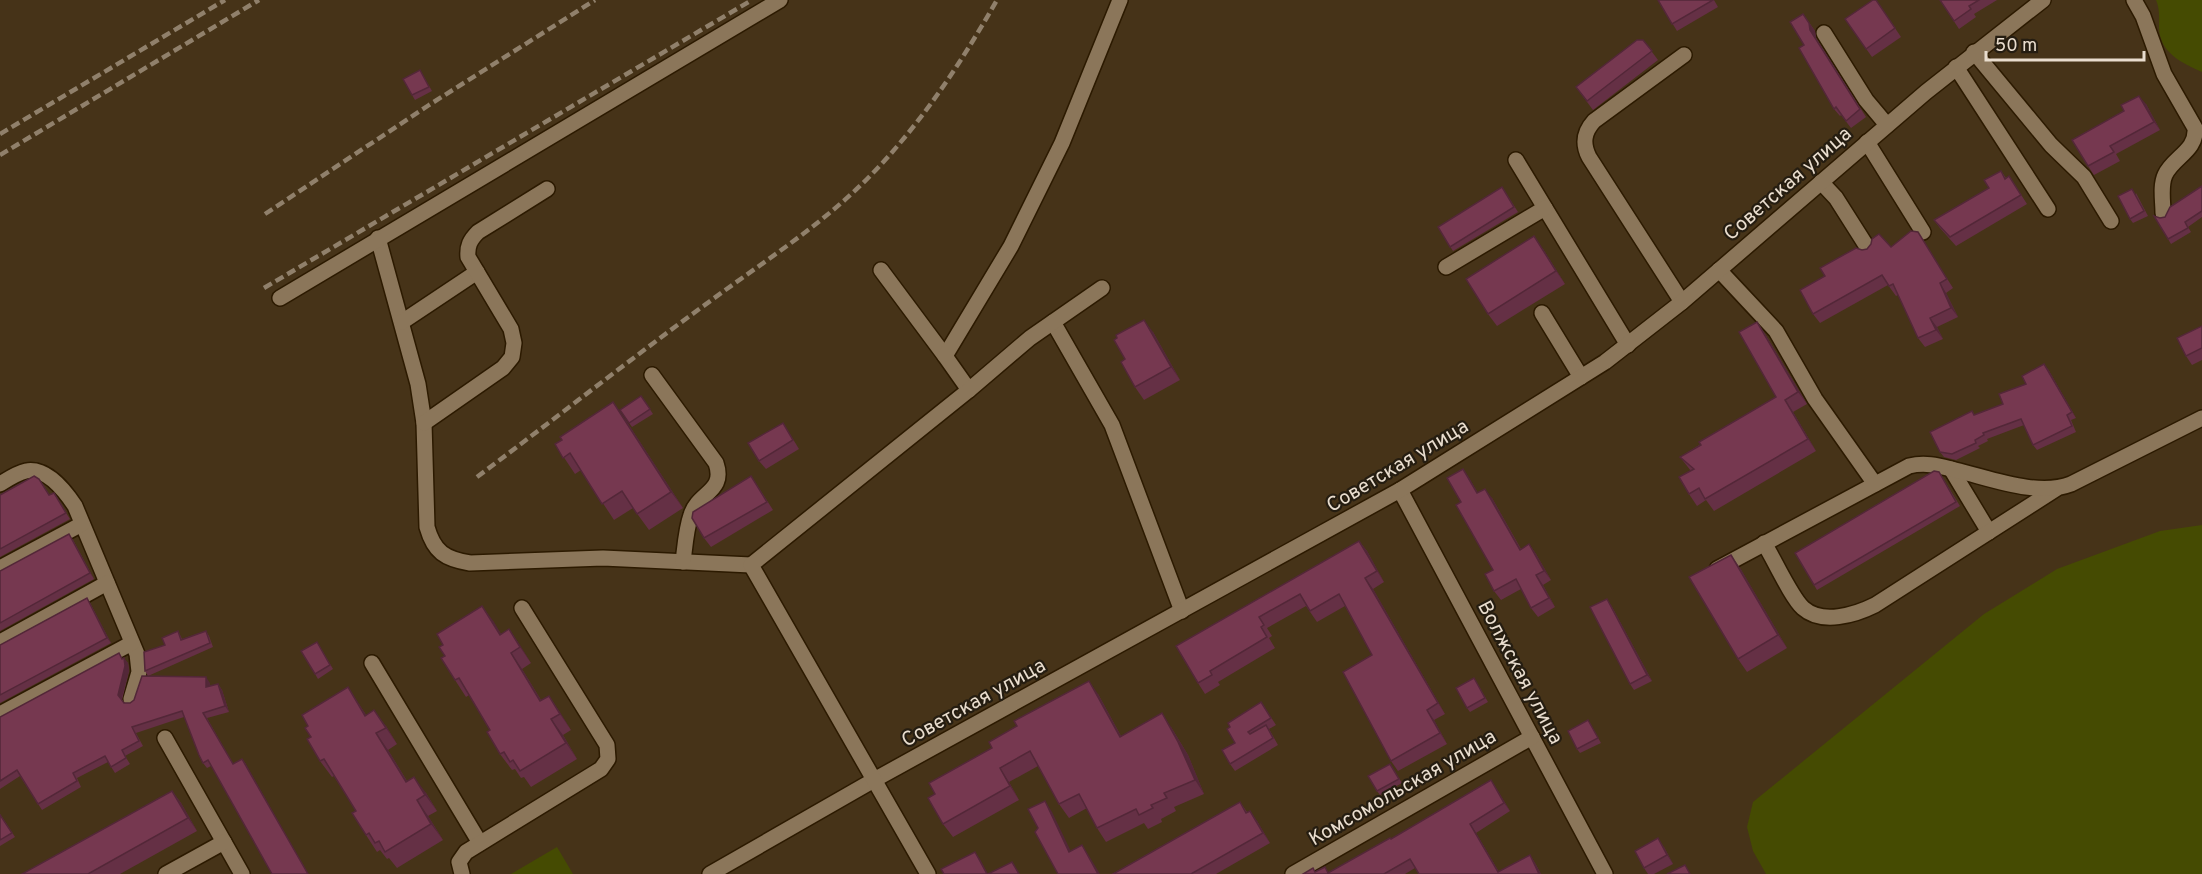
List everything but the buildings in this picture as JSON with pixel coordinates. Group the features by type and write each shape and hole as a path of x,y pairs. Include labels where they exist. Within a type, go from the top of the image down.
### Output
{"street":[{"path":"280,298 780,0"},
{"path":"945,356 1011,246 1062,143 1120,0"},
{"name":"Советская улица","path":"710,874 874,780 1400,490 1581,377 1628,345 1682,302 1974,52 2024,6 2043,0"},
{"path":"2134,0 2143,16 2167,79 2195,128 2196,134 2192,145 2164,176 2163,213"},
{"path":"1824,33 1866,100 1887,125"},
{"path":"1974,52 2051,144 2084,177 2110,221"},
{"path":"1682,302 1588,157 1584,138 1594,121 1684,55"},
{"path":"1956,67 2048,209"},
{"path":"1867,142 1923,232"},
{"path":"1516,160 1628,345"},
{"path":"1821,182 1836,198 1869,250"},
{"path":"424,423 503,368 512,357 514,342 511,329 468,257 467,248 471,239 547,189"},
{"path":"1446,267 1545,208"},
{"path":"378,238 418,384 424,423 427,527 431,542 453,560 470,563 603,558 750,565 969,390 1030,338 1102,288"},
{"path":"881,270 969,390"},
{"path":"1719,270 1776,331 1815,399 1875,484"},
{"path":"402,322 477,272"},
{"path":"1542,314 1581,377"},
{"path":"1053,322 1112,425 1182,611"},
{"path":"652,375 716,463 719,472 718,481 691,513 683,562"},
{"path":"1708,574 1909,466 1927,463 2030,488 2057,488 2071,484 2202,418"},
{"path":"1951,469 1989,532"},
{"path":"0,484 24,471 35,470 48,476 69,497 137,654 139,672 131,699"},
{"path":"1764,543 1805,609 1821,615 1855,614 1875,605 2057,488"},
{"name":"Волжская улица","path":"1400,490 1605,874"},
{"path":"0,568 82,524"},
{"path":"750,565 928,874"},
{"path":"0,642 107,584"},
{"path":"462,874 459,862 462,856 601,769 608,759 607,745 522,608"},
{"path":"0,714 132,643"},
{"path":"372,663 480,843"},
{"name":"Комсомольская улица","path":"1293,874 1532,737"},
{"path":"165,738 242,874"},
{"path":"166,874 224,842"}],"green space":[{"path":"2156,0 2202,0 2202,72 2173,56 2163,44 2160,37 2159,10"},
{"path":"2202,525 2202,874 1766,874 1753,851 1747,827 1753,802 1984,614 2057,569 2160,531"},
{"path":"557,847 573,874 511,874"}],"railway":[{"path":"0,134 225,0"},
{"path":"0,155 259,0"},
{"path":"265,214 429,105 595,0"},
{"path":"264,288 752,0"},
{"path":"477,477 683,321 794,241 852,193 889,156 923,114 969,47 997,0"}]}
